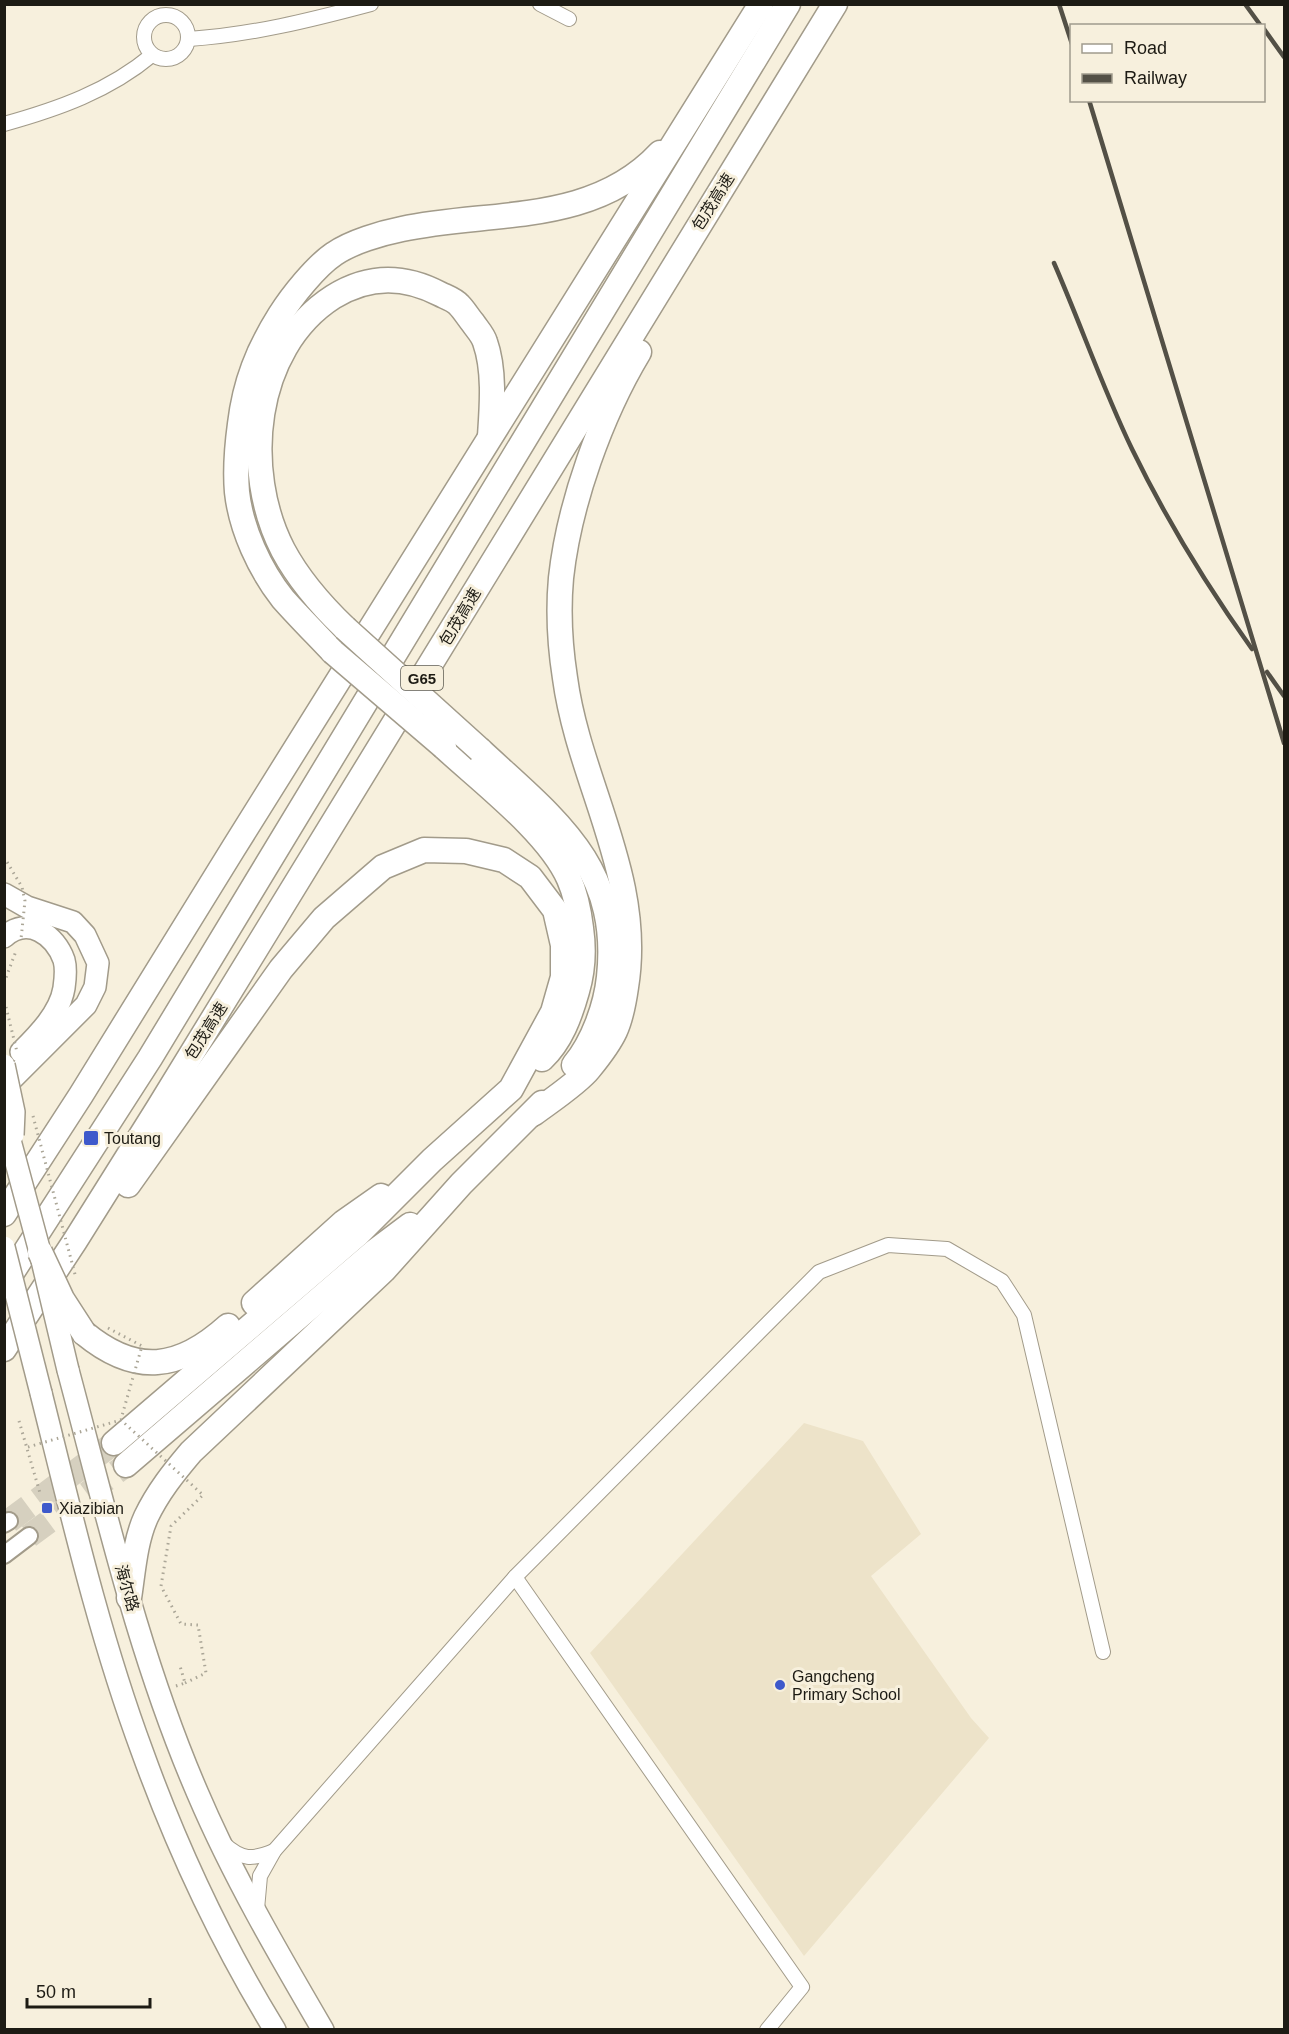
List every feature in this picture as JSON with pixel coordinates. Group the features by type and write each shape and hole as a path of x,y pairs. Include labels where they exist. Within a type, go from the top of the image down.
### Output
{"highway":[{"path":"4,1214 81,1095 761,4"},
{"name":"包茂高速","path":"4,1285 150,1058 788,4"},
{"name":"包茂高速","path":"4,1349 75,1241 177,1077 835,4"},
{"path":"533,1114 588,1071 615,1031 624,1001 630,964 630,939 625,897 608,825 576,731 565,679 560,626 561,579 570,528 597,436 629,368 844,4"},
{"path":"114,1443 357,1235 432,1160 548,1053 568,1020 580,981 584,945 578,906 569,878 552,850 523,819 444,747 333,651 283,598 264,570 247,531 237,493 236,453 241,411 251,370 268,334 292,296 334,254 380,234 426,224 518,215 553,209 605,194 644,170 690,120"},
{"path":"129,1598 137,1551 146,1518 165,1484 191,1452 384,1270 461,1184 533,1114 577,1062 598,1023 607,996 610,938 604,900 593,871 569,837 480,750 325,609 301,579 283,550 263,494 260,458 261,415 272,374 288,343 307,318 333,297 362,282 394,279 424,285 458,303 485,340 493,390 489,441"},
{"path":"4,1357 33,1322 281,969 324,918 383,867 424,850 466,851 504,860 530,877 555,910 563,945 563,977 552,1012 511,1089"},
{"path":"40,1252 62,1299 84,1333 104,1349 128,1358 146,1363 171,1361 196,1350 218,1335 344,1221 432,1160"},
{"path":"126,1466 374,1252 461,1184"}],"main road":[{"path":"4,894 27,907 73,922 85,935 98,963 95,987 86,1005 4,1087"},
{"path":"12,1147 14,1112 9,1065 35,1039 55,1012 64,989 65,962 51,937 30,927 11,931 13,938"},
{"name":"海尔路","path":"4,1118 129,1598 177,1742 218,1839 278,1953 323,2030"},
{"name":"海尔路","path":"4,1247 106,1639 141,1750 184,1858 274,2030"}],"street":[{"path":"189,39 219,37 289,25 372,4"},
{"path":"540,4 568,19"},
{"path":"163,10 184,24 189,39 186,48 174,58 159,59 152,55 144,44 145,29 149,22 163,10"},
{"path":"4,123 50,111 104,88 131,73 152,55"},
{"path":"257,1914 260,1876 274,1851 515,1577 819,1272 888,1245 947,1249 1002,1281 1024,1315 1103,1652"},
{"path":"4,1555 29,1536"},
{"path":"515,1577 802,1987 767,2030"},
{"path":"218,1839 242,1857 261,1857 274,1851"}],"path":[{"path":"4,857 22,887 25,901 13,938 4,983"},
{"path":"4,1002 9,1065"},
{"path":"33,1115 78,1287"},
{"path":"108,1328 142,1346 121,1420"},
{"path":"28,1447 121,1420"},
{"path":"121,1420 203,1495 171,1526 161,1586 181,1624 198,1625 206,1673 185,1683"},
{"path":"19,1421 40,1493"}],"shaded area":[{"name":"Gangcheng Primary School","path":"804,1423 863,1441 921,1534 871,1576 971,1718 989,1738 804,1956 590,1653"}],"tunnel":[{"path":"9,1521 114,1443"},
{"path":"29,1536 126,1465"}],"railway":[{"path":"1059,4 1070,38"},
{"path":"1245,4 1260,24"},
{"path":"1265,30 1284,57"},
{"path":"1090,102 1284,743"},
{"path":"1054,263 1111,403 1145,475 1188,552 1252,649"},
{"path":"1267,672 1284,696"}],"place":[{"name":"Toutang","path":"91,1138"},
{"name":"Xiazibian","path":"47,1508"},
{"name":"Gangcheng Primary School","path":"780,1685"}]}
